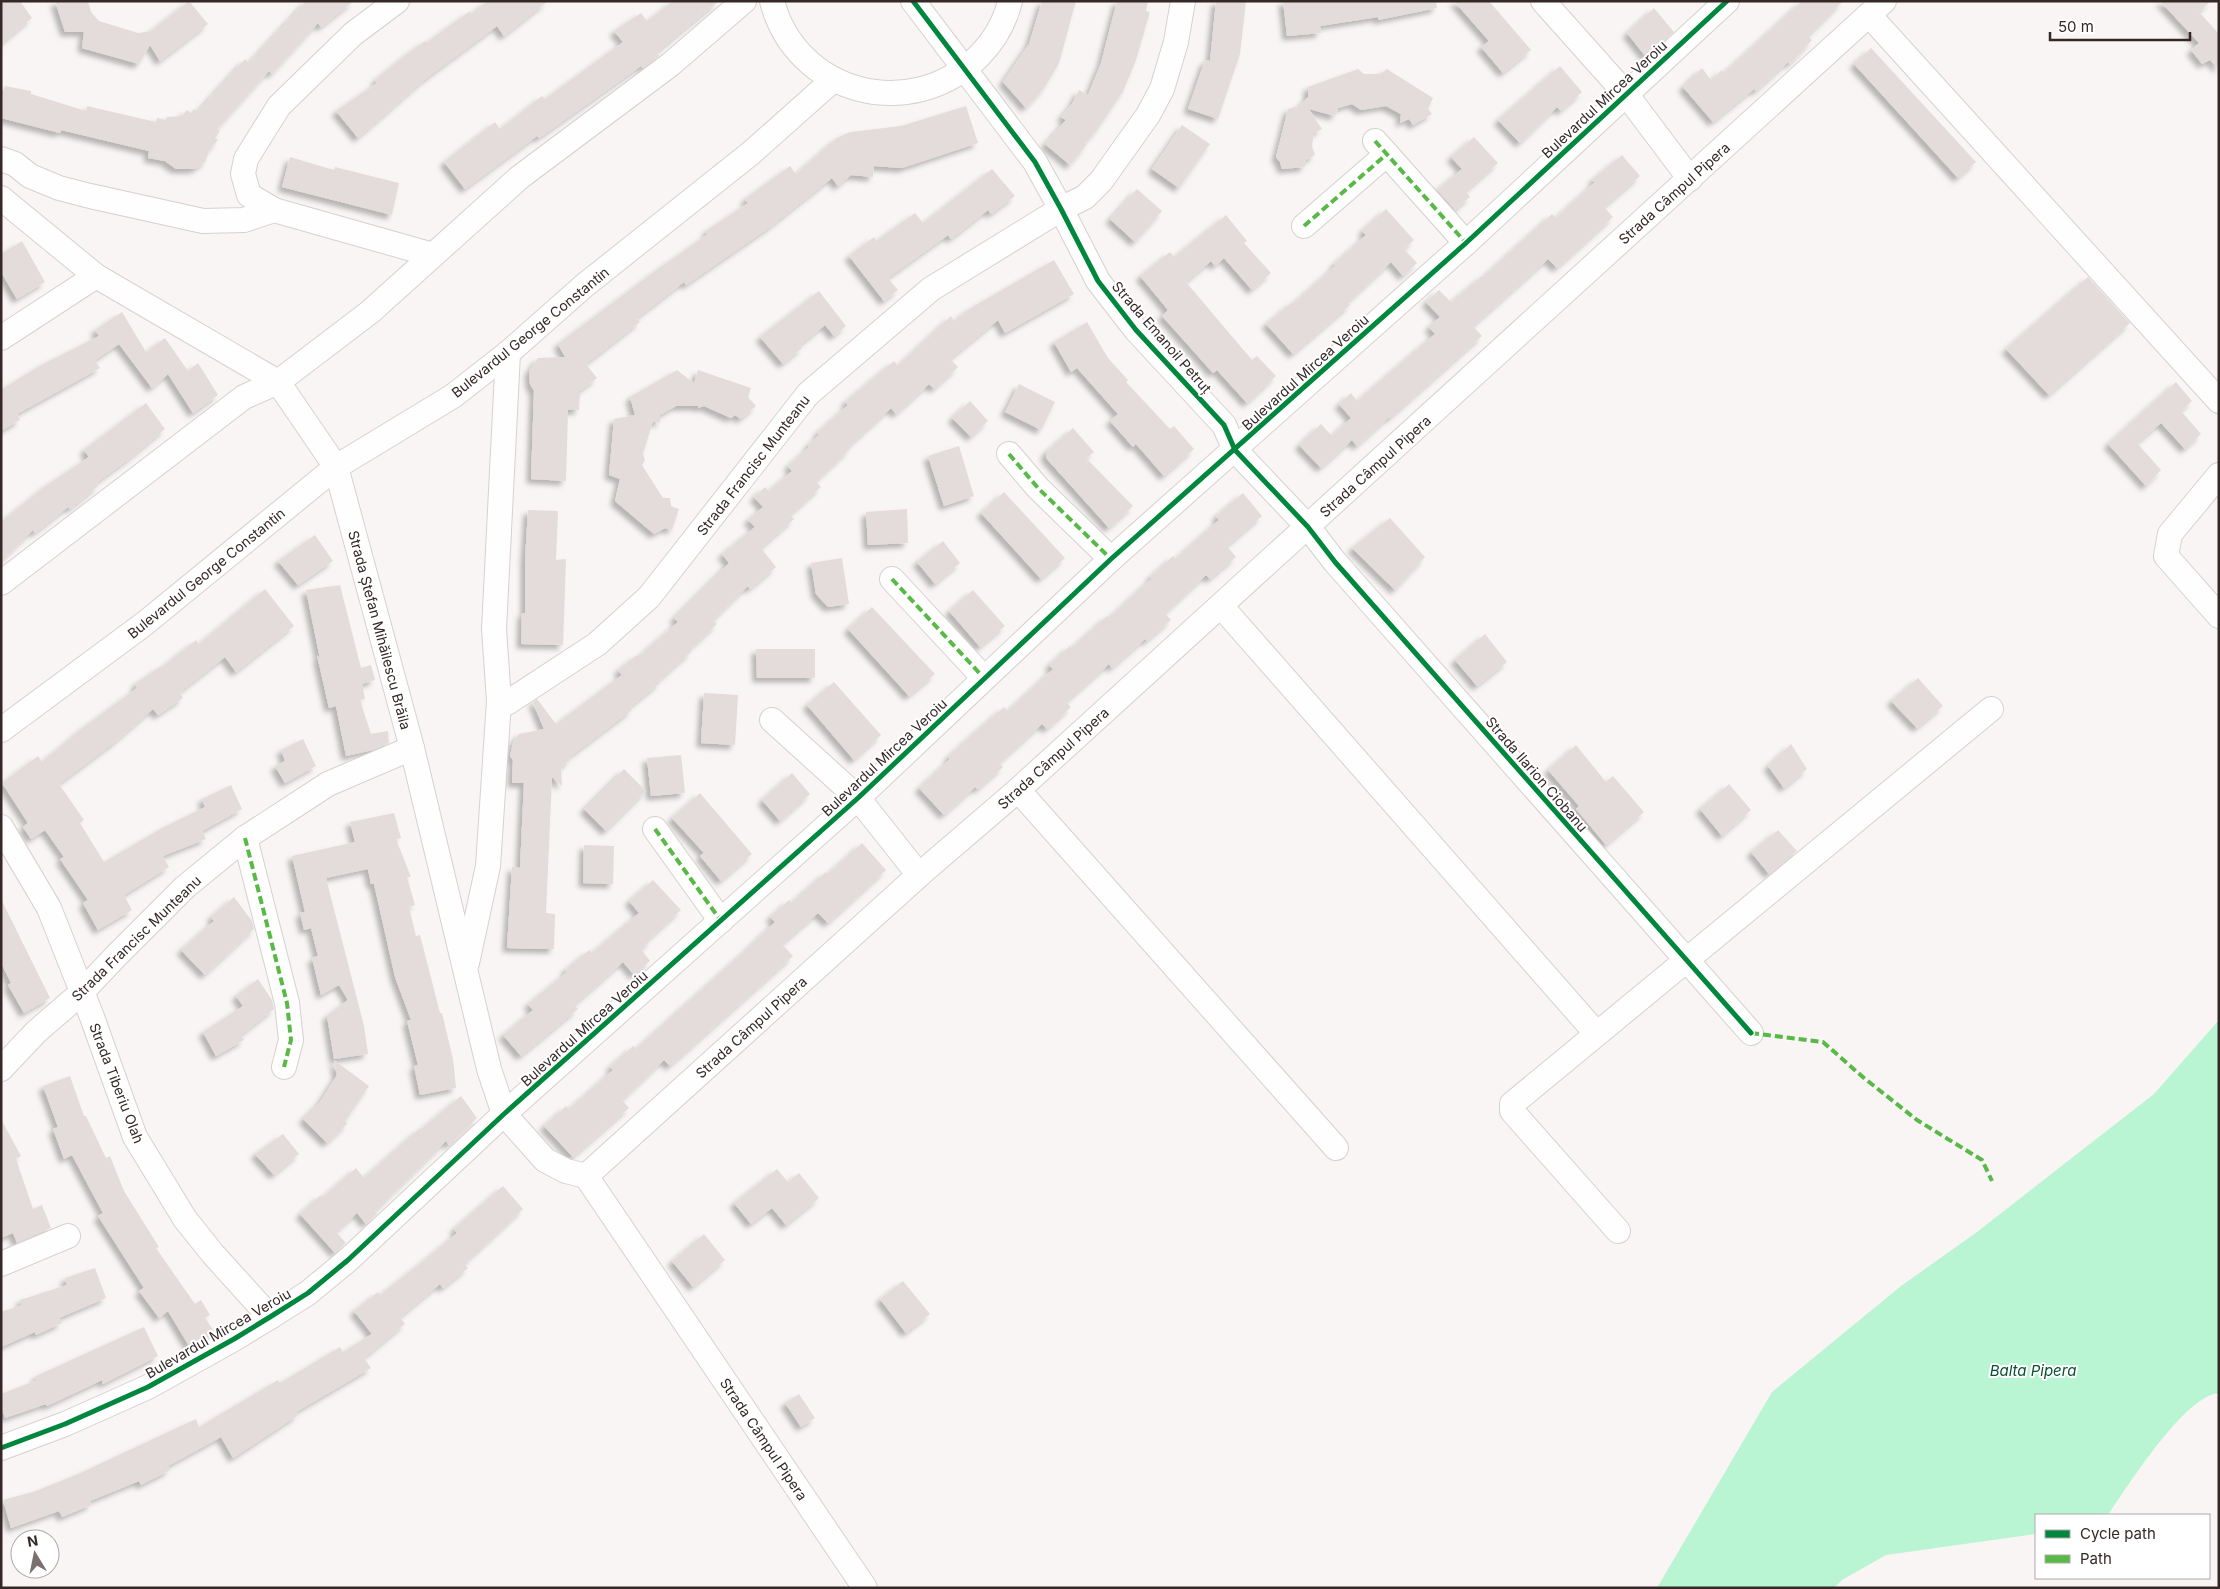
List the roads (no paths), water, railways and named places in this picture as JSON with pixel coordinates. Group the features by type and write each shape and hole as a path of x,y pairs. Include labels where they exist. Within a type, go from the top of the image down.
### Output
{"street":[{"path":"397,1 352,34 279,106 246,159 243,174 249,195 274,210 433,255"},
{"path":"1,583 244,397 278,382 370,312 520,177 671,64 744,1"},
{"path":"772,1 777,21 800,56 833,80 866,92 901,94 935,86 966,69 990,45 1007,15 1010,1"},
{"name":"Strada Emanoil Petruț","path":"913,1 1035,162 1062,209 1098,281 1136,330 1224,425 1235,450 1308,527"},
{"name":"Strada Francisc Munteanu","path":"499,701 507,703 597,644 649,597 808,394 860,349 931,289 1084,197 1101,181 1148,115 1162,89 1176,42 1183,1"},
{"path":"1543,1 1626,94 1690,178"},
{"name":"Bulevardul Mircea Veroiu","path":"1,1448 65,1424 148,1387 234,1340 308,1293 348,1260 504,1114 858,798 1111,559 1466,243 1727,1"},
{"path":"1877,8 2219,401"},
{"name":"Strada Câmpul Pipera","path":"865,1588 586,1176 919,875 1018,790 1877,8"},
{"name":"Bulevardul George Constantin","path":"1,730 144,624 336,467 452,396 508,353 586,285 751,153 833,80"},
{"path":"1304,226 1381,148 1466,243"},
{"path":"1,159 15,164 30,176 59,188 203,221 244,220 274,210"},
{"name":"Strada Ștefan Mihăilescu Brăila","path":"1,198 96,276 278,382 336,467 412,748 489,1069 504,1114 545,1160 566,1171 586,1176"},
{"path":"1,338 96,276"},
{"path":"465,969 488,866 499,701 494,629 508,353"},
{"path":"1009,454 1038,488 1111,559"},
{"path":"2219,476 2170,534 2166,556 2219,616"},
{"name":"Strada Ilarion Ciobanu","path":"1308,527 1335,562 1751,1033"},
{"path":"892,579 984,678"},
{"path":"1221,606 1596,1034"},
{"path":"1618,1231 1510,1108 1512,1104 1991,709"},
{"path":"772,720 858,798 919,875"},
{"name":"Strada Francisc Munteanu","path":"1,1069 36,1032 81,994 185,887 246,838 328,784 412,748"},
{"path":"1018,790 1336,1148"},
{"name":"Strada Tiberiu Olah","path":"1,826 49,908 136,1136 185,1219 213,1254 270,1317"},
{"path":"655,829 721,921"},
{"path":"246,838 287,1003 291,1040 284,1067"},
{"path":"1,1264 68,1236"}],"water":[{"name":"Balta Pipera","path":"2219,1020 2219,1393 2205,1398 2190,1409 2174,1425 2158,1444 2109,1514 2035,1514 2035,1534 1886,1555 1842,1580 1834,1588 1657,1588 1772,1392 1901,1286 1977,1232 2154,1094"}]}
